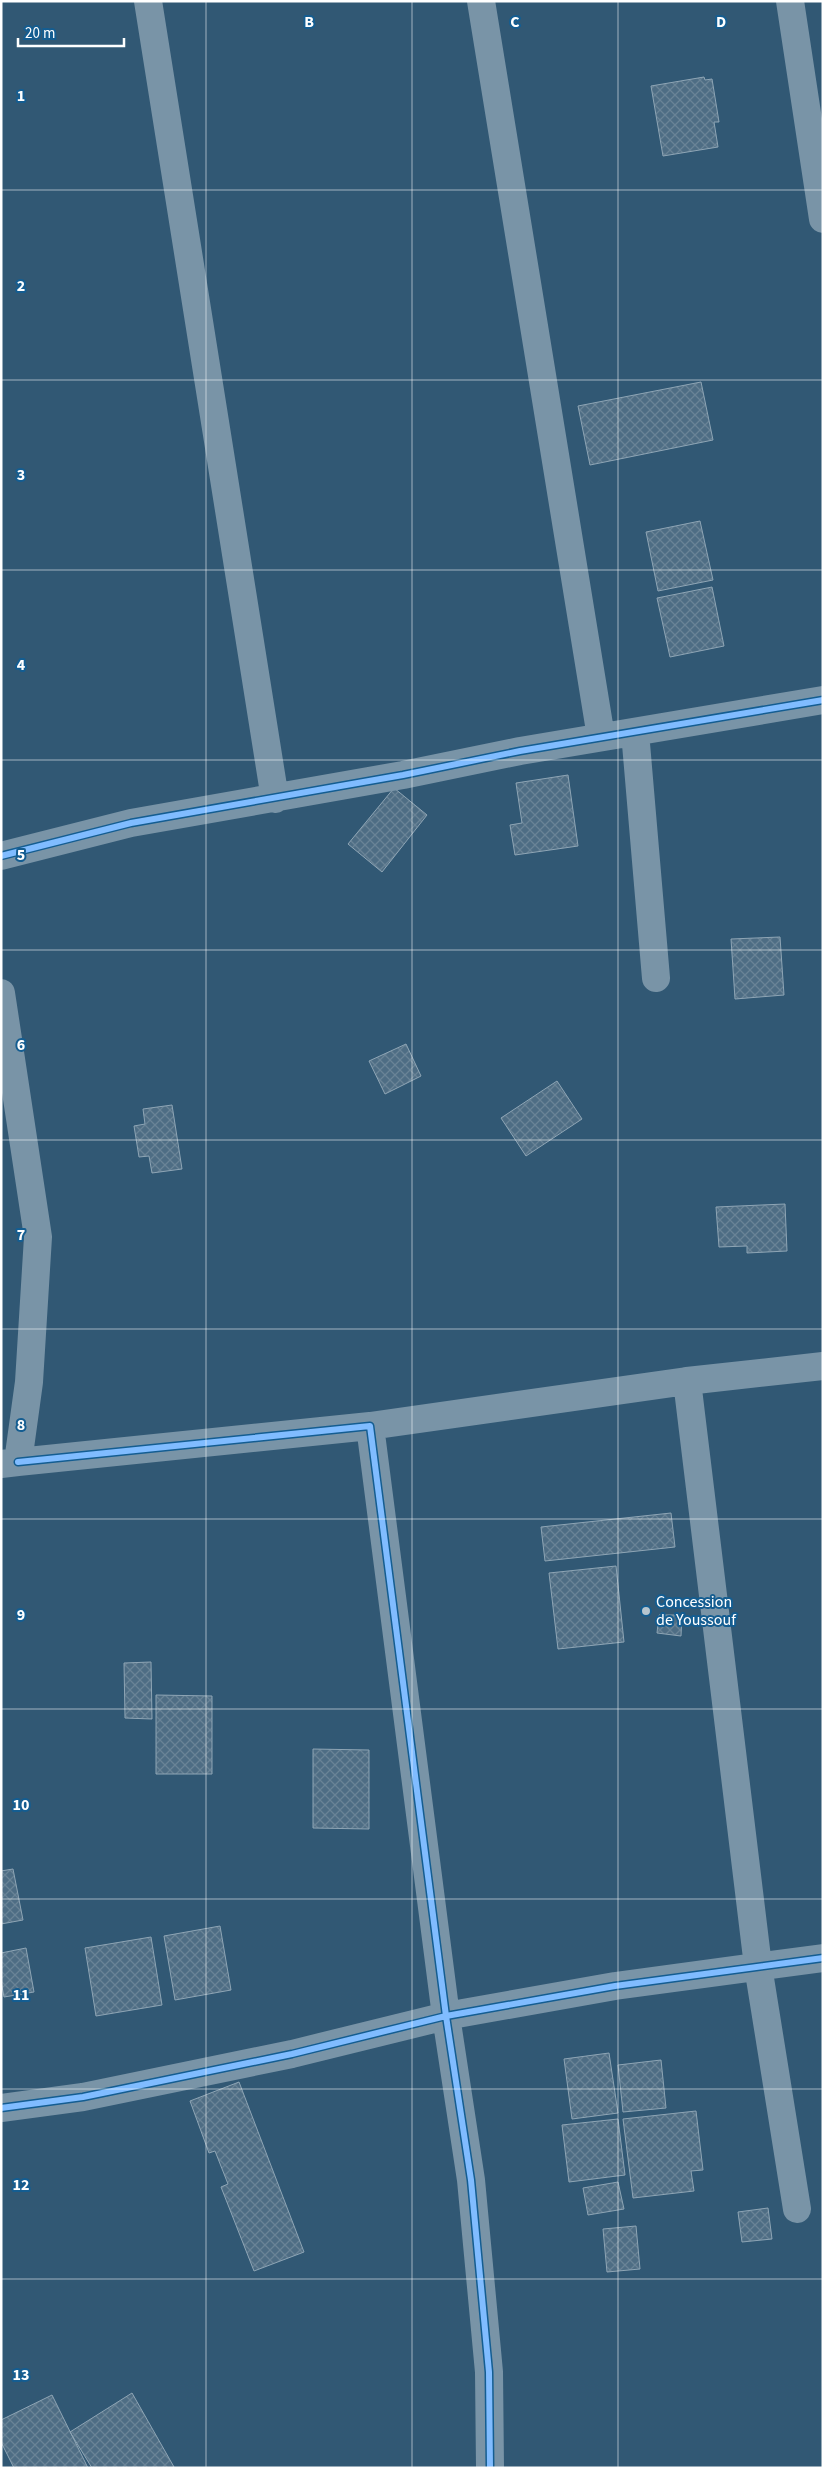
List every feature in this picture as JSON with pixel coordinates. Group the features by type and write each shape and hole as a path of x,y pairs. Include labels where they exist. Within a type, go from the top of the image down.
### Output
{"street":[{"path":"148,1 275,799"},
{"path":"481,1 601,737"},
{"path":"790,1 823,219"},
{"path":"1,856 131,823 275,799 601,737 823,700"},
{"path":"635,732 656,978"},
{"path":"1,993 38,1237 29,1382 10,1463 370,1426 687,1381 823,1366"},
{"path":"687,1381 758,1966 797,2209"},
{"path":"370,1426 446,2016 471,2180 488,2372 490,2468"},
{"path":"1,2108 92,2095 292,2054 446,2016 615,1986 823,1958"}],"building":[{"path":"704,77 705,80 712,79 719,122 714,122 718,147 663,156 651,86"},
{"path":"701,382 713,440 590,465 578,406"},
{"path":"700,521 713,580 658,591 646,532"},
{"path":"712,587 724,646 670,657 657,598"},
{"path":"568,775 578,846 515,855 510,825 522,823 516,783"},
{"path":"394,788 427,815 382,872 348,844"},
{"path":"780,937 784,995 735,999 731,939"},
{"path":"406,1044 421,1076 385,1094 369,1061"},
{"path":"557,1081 582,1119 526,1156 501,1118"},
{"path":"172,1105 182,1169 152,1173 149,1156 139,1157 134,1126 145,1124 143,1109"},
{"path":"785,1204 787,1251 747,1253 747,1246 719,1247 716,1207"},
{"path":"671,1513 675,1547 545,1561 541,1527"},
{"path":"616,1566 624,1642 558,1649 549,1573"},
{"path":"659,1615 682,1615 681,1636 657,1633"},
{"path":"151,1662 152,1719 125,1718 124,1663"},
{"path":"156,1695 212,1696 212,1774 156,1774"},
{"path":"313,1749 369,1750 369,1829 313,1828"},
{"path":"13,1869 23,1920 1,1924 1,1871"},
{"path":"220,1926 231,1990 175,2000 164,1936"},
{"path":"151,1937 162,2005 96,2016 85,1948"},
{"path":"26,1948 34,1992 4,1997 1,1981 1,1953"},
{"path":"609,2053 618,2113 572,2119 564,2059"},
{"path":"661,2060 666,2108 623,2112 618,2065"},
{"path":"239,2082 304,2252 254,2271 221,2187 228,2184 215,2151 209,2153 190,2101"},
{"path":"696,2111 703,2170 691,2171 694,2191 633,2198 623,2119"},
{"path":"618,2119 625,2175 569,2182 562,2125"},
{"path":"618,2182 624,2209 588,2215 583,2188"},
{"path":"768,2208 772,2239 742,2242 738,2212"},
{"path":"636,2226 640,2269 607,2272 603,2229"},
{"path":"132,2393 173,2468 92,2468 70,2432"},
{"path":"52,2395 88,2468 14,2468 1,2442 1,2420"}],"cycle path":[{"path":"1,856 131,823 403,775 520,751 823,700"},
{"path":"18,1462 370,1426 446,2016 471,2180 489,2372 490,2468"},
{"path":"1,2108 83,2097 292,2054 446,2016 615,1986 823,1958"}],"place":[{"name":"Concession de Youssouf","path":"646,1611"}]}
